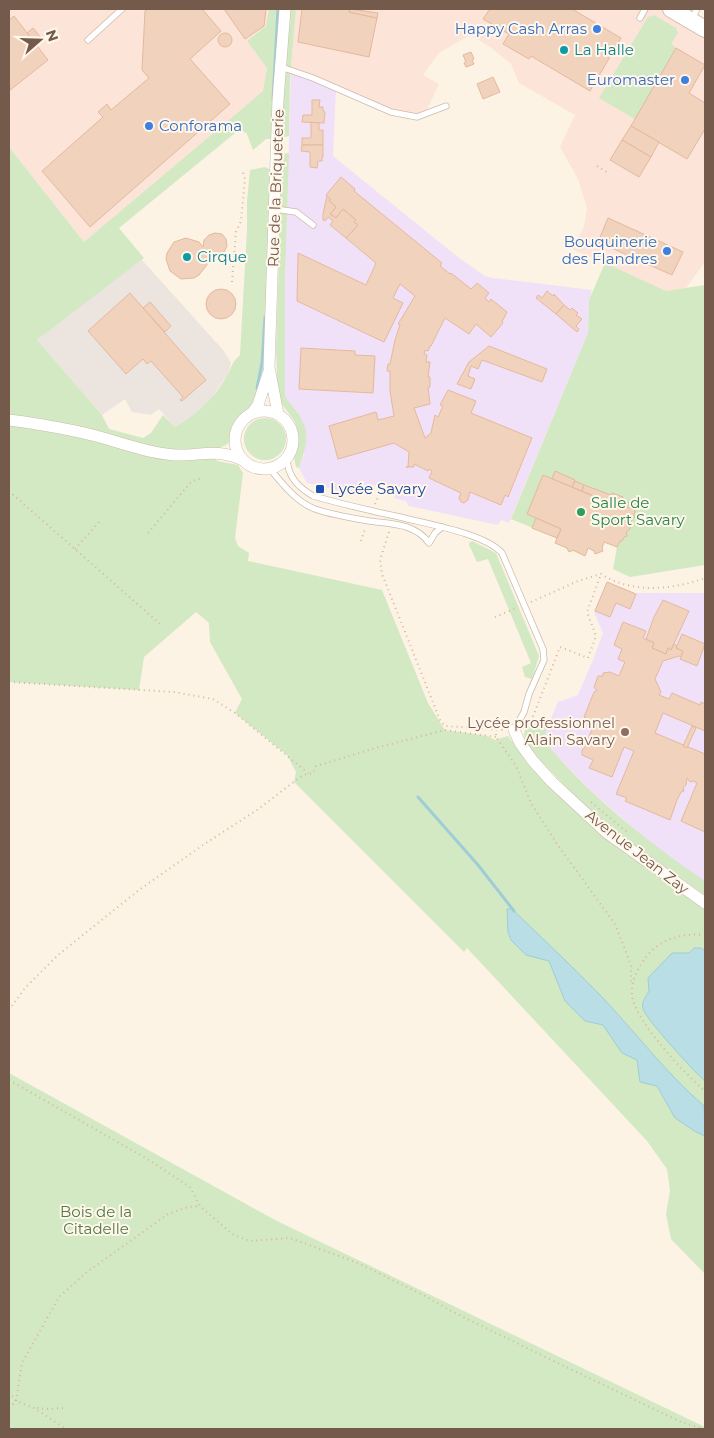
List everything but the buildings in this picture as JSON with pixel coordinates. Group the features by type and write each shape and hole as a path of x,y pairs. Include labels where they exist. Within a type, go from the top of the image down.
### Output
{"main road":[{"path":"671,9 705,29"}],"street":[{"name":"Rue de la Briqueterie","path":"278,414 270,367 275,209 285,9"},
{"name":"Rue de la Briqueterie","path":"252,413 258,405 270,367"},
{"path":"9,420 69,430 134,447 175,455 210,452 235,456 253,467 269,468 282,463 287,458 292,447 293,434 288,422 278,414 265,410 252,413 239,424 235,438 237,450 243,460"},
{"path":"210,452 226,445 235,438"},
{"name":"Avenue Jean Zay","path":"514,730 520,743 533,761 552,782 606,832 705,903"}],"lane":[{"path":"88,40 122,9"},
{"path":"640,18 645,9"},
{"path":"281,66 391,112 417,117 446,106"},
{"path":"275,209 296,212 313,225"},
{"path":"287,458 287,465 293,480 313,496 442,527 497,547 502,553 543,649 544,660 529,694 524,712 514,730"},
{"path":"269,468 302,503 315,509 415,530 423,535 428,542 442,527"}],"path":[{"path":"597,166 608,173"},
{"path":"232,282 236,232 241,221 245,179 242,169"},
{"path":"148,533 191,482 202,479"},
{"path":"9,491 160,624"},
{"path":"75,549 99,522"},
{"path":"391,524 380,560 382,574 440,720 445,726 497,730"},
{"path":"588,658 596,636 587,612 601,574"},
{"path":"495,618 578,581 601,574 616,581 647,587 665,588 686,585 705,578"},
{"path":"540,750 526,730 560,647 593,660"},
{"path":"9,682 174,692 213,698 235,713 308,773"},
{"path":"496,724 496,737 516,766 531,804 557,844 615,924 632,970 636,974"},
{"path":"9,1010 25,988 79,938 156,878 257,810 303,775 313,773 316,766 445,730 496,737"},
{"path":"590,801 631,835"},
{"path":"705,935 676,936 660,944 647,956 636,974 632,994 634,1004 642,1021 705,1092"},
{"path":"632,970 631,981 633,985"},
{"path":"9,1080 149,1160 190,1187 200,1206 232,1234 249,1241 290,1238 358,1263 453,1312 681,1422 704,1429"},
{"path":"9,1408 16,1401 22,1363 59,1297 87,1272 168,1214 188,1207 200,1206"},
{"path":"9,1392 16,1401 34,1408 66,1429"},
{"path":"34,1408 63,1408"}],"shaded area":[{"path":"9,9 269,9 266,26 247,41 267,68 263,91 84,242 9,147"},
{"path":"296,9 679,9 705,24 705,262 686,288 666,291 572,249 584,227 587,208 578,179 560,147 575,115 519,83 511,64 490,47 470,35 439,53 423,75 439,84 425,114 406,115 291,70"},
{"path":"291,70 336,88 333,156 459,258 485,276 493,278 592,290 589,300 588,333 509,523 501,520 498,525 409,506 406,501 394,498 396,490 368,484 363,491 355,490 350,493 307,483 299,468 304,454 297,411 285,396 285,280"},
{"path":"141,259 223,350 231,363 228,374 209,401 192,417 175,427 159,409 151,415 132,412 125,399 102,415 37,340"},
{"name":"Lycée professionnel Alain Savary","path":"607,582 634,593 705,593 705,882 666,855 630,825 590,790 542,740 558,702 578,695 593,660 603,633 594,612"}],"green space":[{"path":"269,9 296,9 290,79 289,136 278,139 266,139 253,150 247,134 240,129 119,228 144,258 37,340 102,415 109,429 143,438 151,433 163,415 175,427 191,417 218,390 240,355 250,170 265,167 274,171 266,348 262,378 252,413 239,424 235,437 226,445 210,452 217,461 238,465 243,473 235,538 238,546 249,553 248,561 382,590 428,703 445,730 487,736 495,740 508,736 550,786 599,831 651,871 705,908 705,1274 671,1239 666,1214 670,1191 667,1169 647,1141 467,948 464,952 294,782 296,772 287,755 235,713 242,699 210,642 209,623 196,612 144,657 139,690 9,682 9,147 84,242 263,91 267,68 247,41 266,26"},
{"path":"654,15 676,28 678,33 671,44 676,48 635,119 599,98 648,17"},
{"path":"289,153 285,280 285,396 305,427 306,440 299,468 296,467 294,457 299,439 295,422 279,400 274,388 277,376 276,349 282,165 283,154"},
{"path":"605,263 666,291 705,285 705,565 630,577 613,569 617,547 604,542 603,551 595,554 594,551 588,548 585,556 573,551 569,552 566,548 555,543 557,538 511,519 588,333 589,300"},
{"path":"269,418 277,421 283,427 286,439 283,451 277,457 261,460 253,457 247,451 244,435 247,427 253,421"},
{"path":"472,541 496,553 539,656 532,679 525,677 522,667 531,663 488,559 477,562 469,545"},
{"path":"527,724 549,724 543,740 560,759 585,785 632,827 705,881 705,895 622,837 589,810 534,754 525,740 524,734"},
{"name":"Bois de la Citadelle","path":"9,1073 275,1220 705,1427 705,1429 9,1429"}],"water":[{"path":"507,909 512,909 602,997 651,1053 704,1106 705,1136 675,1118 657,1086 640,1082 637,1060 622,1053 603,1025 585,1021 565,1001 549,961 526,955 511,940 508,932"},
{"path":"694,948 701,948 705,951 705,1081 682,1058 643,1009 644,1000 649,991 648,978 672,953 689,953"}],"waterway":[{"path":"273,100 278,9"},
{"path":"257,388 262,363 265,317"},
{"path":"418,797 478,865 514,911"}],"place":[{"name":"Happy Cash Arras","path":"597,29"},
{"name":"La Halle","path":"564,50"},
{"name":"Euromaster","path":"685,80"},
{"name":"Conforama","path":"149,126"},
{"name":"Bouquinerie des Flandres","path":"667,251"},
{"name":"Cirque","path":"187,257"},
{"name":"Lycée Savary","path":"320,489"},
{"name":"Salle de Sport Savary","path":"581,512"},
{"name":"Lycée professionnel Alain Savary","path":"625,732"}]}
